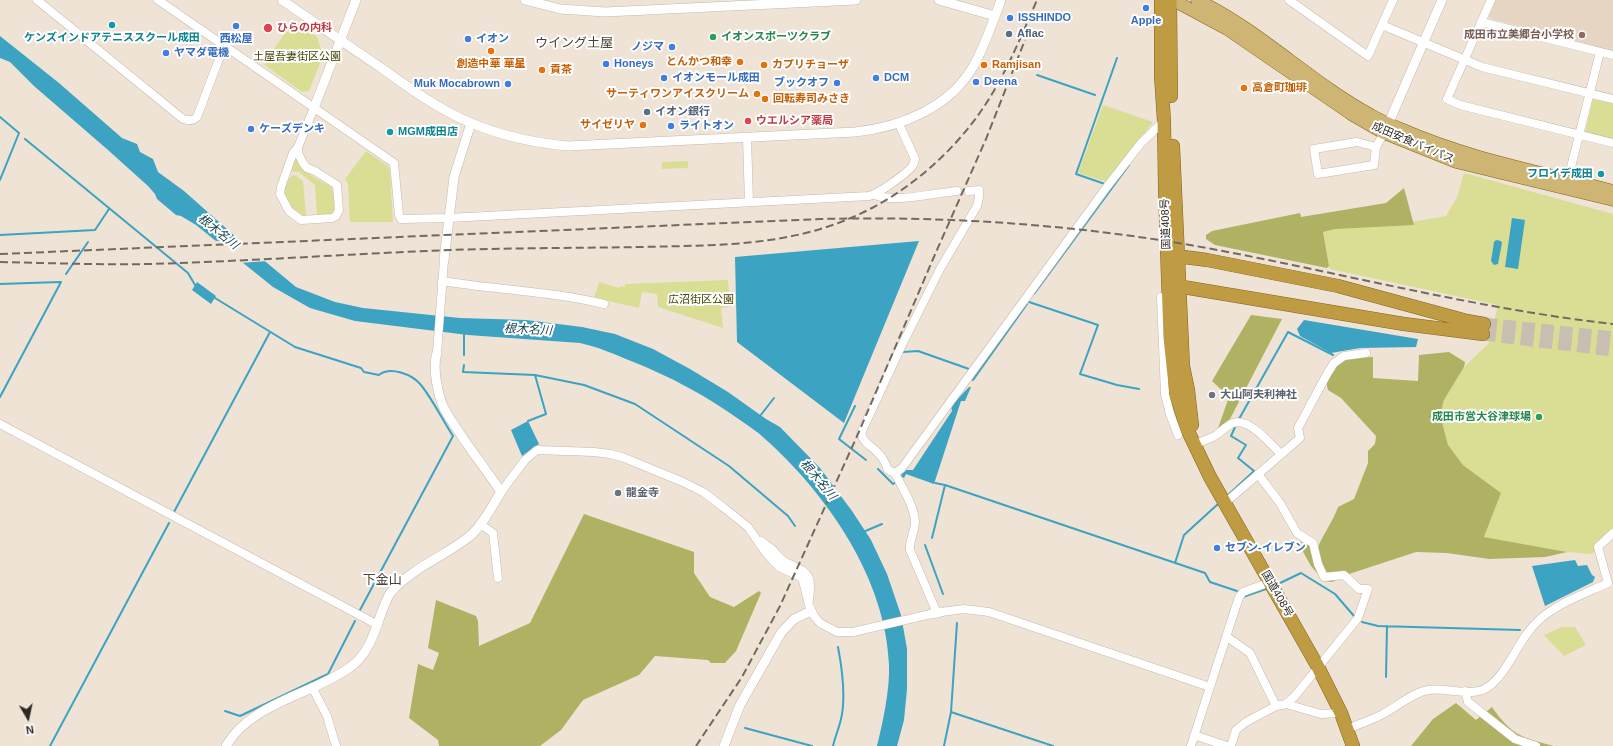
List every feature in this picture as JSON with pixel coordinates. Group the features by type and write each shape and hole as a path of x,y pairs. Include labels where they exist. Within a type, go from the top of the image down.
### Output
{"highway":[{"name":"国道408号","path":"1161,0 1161,76 1173,256"},
{"name":"国道408号","path":"1170,0 1174,286 1194,444 1210,477 1318,667 1341,713 1353,746"},
{"path":"1173,256 1238,266 1338,286 1467,326 1484,329"},
{"path":"1174,286 1404,324 1467,326"}],"main road":[{"name":"成田安食バイパス","path":"1173,0 1227,29 1351,114 1386,128 1495,162 1613,191"},
{"name":"成田安食バイパス","path":"1197,0 1232,19 1339,96 1372,116 1386,128 1456,162 1613,200"}],"street":[{"path":"37,0 183,119 188,121 194,120 197,117 224,46"},
{"path":"158,0 394,163 399,214 401,219 448,218 818,199 875,194 913,166 915,159 899,124"},
{"path":"282,0 415,92 453,115 471,123 524,140 568,146 855,132 874,130 899,124 935,106 950,94 966,76 977,59 1001,0"},
{"path":"298,147 298,153 307,168 315,171 337,185 340,210 336,216 332,218 301,220 289,211 280,194 293,153 298,147 356,0"},
{"path":"525,0 560,8 605,12 856,0"},
{"path":"939,0 995,16"},
{"path":"1289,0 1368,56 1393,0"},
{"path":"1376,147 1357,142 1314,149 1318,174 1374,165 1376,147 1386,128 1442,0"},
{"path":"1491,0 1447,99 1460,105 1613,143"},
{"path":"1481,22 1613,55"},
{"path":"1382,25 1465,60 1515,76 1613,99"},
{"path":"1568,179 1600,52"},
{"path":"897,478 902,468 1106,188 1141,143 1164,121"},
{"path":"471,123 454,177 448,218 437,353 435,358 436,377 444,409 501,492"},
{"path":"746,138 749,202"},
{"path":"936,613 910,550 915,523 910,505 897,478 888,470 880,455 863,441 861,430 940,269 977,206 979,190 969,191"},
{"path":"875,194 880,197 901,198 957,191"},
{"path":"442,285 467,285 578,298 604,304"},
{"path":"1161,297 1165,394 1170,414 1178,435"},
{"path":"1225,502 1300,438 1298,428 1334,363 1344,356 1366,353"},
{"path":"1194,444 1215,436 1236,423 1247,424 1281,454"},
{"path":"0,424 378,625"},
{"path":"226,746 238,729 254,716 349,668 358,661 373,639 385,603 390,594 404,579 462,542 471,534 480,524 501,492 525,460 537,450 610,454 683,482 703,492 748,527 766,553 779,567 801,578 810,608 820,623 833,630 846,633 862,631 936,613 964,609 989,612 1210,687"},
{"path":"1258,474 1280,503 1296,533 1313,543 1318,564 1324,577 1344,575 1358,588 1368,589 1358,618 1295,696 1286,704"},
{"path":"480,524 493,533 498,578"},
{"path":"1347,728 1382,715 1419,692 1442,688 1459,692 1483,690 1489,686 1506,666 1529,630 1540,618 1581,595 1608,583 1598,547 1613,533"},
{"path":"1191,746 1239,597 1244,592 1270,582"},
{"path":"724,746 740,705 781,633 794,620 810,608"},
{"path":"1227,637 1250,653 1276,706"},
{"path":"312,687 327,716 336,746"},
{"path":"1465,691 1468,702 1515,739 1536,746"},
{"path":"1231,746 1236,730 1259,714 1276,706 1286,704 1321,714 1341,713"},
{"path":"1194,735 1226,746"}],"shaded area":[{"name":"成田市立美郷台小学校","path":"1496,0 1613,0 1613,50 1491,19 1489,16"}],"green space":[{"name":"土屋吾妻街区公園","path":"294,21 317,37 323,56 309,91 302,92 263,64"},
{"path":"1593,99 1613,103 1613,139 1585,133"},
{"path":"1103,105 1153,122 1107,182 1078,173"},
{"path":"366,151 388,166 390,171 393,222 350,222 348,184 345,179"},
{"path":"295,156 305,171 331,187 335,201 335,209 332,215 317,215 315,185 299,172 290,171"},
{"path":"688,161 688,168 662,169 662,162"},
{"path":"1464,173 1613,214 1613,538 1603,549 1590,554 1567,552 1484,537 1501,493 1463,465 1448,445 1440,415 1444,400 1464,367 1489,343 1498,305 1330,269 1329,266 1323,232 1335,229 1412,222 1446,216 1457,197"},
{"path":"293,175 303,181 306,216 303,217 291,208 283,192 285,183"},
{"path":"1404,188 1414,225 1335,229 1323,232 1329,266 1327,268 1215,245 1206,239 1206,235 1212,231 1300,213 1301,217 1386,203"},
{"name":"広沼街区公園","path":"728,280 730,306 721,308 723,328 658,307 657,294 642,292 639,308 594,298 599,282 619,288 620,286 625,287 625,284"},
{"path":"1251,315 1282,319 1230,419 1217,431 1229,397 1212,381"},
{"path":"1449,352 1465,362 1464,367 1444,400 1440,415 1448,445 1463,465 1501,493 1484,537 1567,552 1545,557 1489,559 1447,553 1416,552 1346,575 1332,582 1324,581 1311,566 1297,541 1318,547 1338,507 1354,499 1368,463 1368,451 1375,444 1376,436 1341,398 1328,390 1326,381 1341,362 1349,358 1373,357 1373,378 1418,381 1419,355"},
{"path":"584,514 694,552 694,573 710,597 734,607 759,591 761,593 736,651 725,663 711,663 708,660 655,656 639,675 583,700 561,730 540,746 439,746 438,740 409,718 418,664 433,670 439,653 428,648 436,600 476,616 478,621 479,646 530,623"},
{"path":"1562,627 1575,627 1586,645 1564,656 1544,635"},
{"path":"1456,703 1476,720 1492,707 1505,724 1518,734 1554,746 1411,746 1433,719"}],"water":[{"name":"根木名川","path":"0,36 59,83 122,138 137,144 140,152 153,159 158,172 184,191 296,287 335,302 363,308 460,318 526,320 582,327 615,334 653,349 690,369 728,392 780,427 820,468 852,511 871,540 887,574 901,615 907,649 907,689 904,720 897,746 877,746 884,716 889,665 885,633 877,601 865,570 849,540 810,485 787,460 758,433 714,402 674,380 646,367 580,343 468,335 355,321 310,308 273,287 196,225 181,216 176,215 157,199 155,194 148,186 108,150 34,86 10,62 0,58"},
{"path":"1512,218 1525,220 1518,269 1505,267"},
{"path":"1496,240 1501,241 1502,243 1498,264 1494,265 1491,261 1494,242"},
{"path":"919,241 844,423 737,342 735,257"},
{"path":"197,282 216,296 211,304 192,290"},
{"path":"1304,320 1418,339 1416,347 1360,348 1331,353 1300,336 1297,329"},
{"path":"969,387 971,387 965,401 961,401 934,484 906,474 904,478 900,476 906,470 913,470 952,411 951,406"},
{"path":"528,421 539,444 522,456 511,430"},
{"path":"1575,560 1578,566 1587,565 1592,575 1595,577 1593,582 1545,606 1532,566"}],"pier":[{"path":"242,240 268,261 240,263 213,241"}],"waterway":[{"path":"1105,184 1076,174 1117,58"},
{"path":"1037,75 1095,95"},
{"path":"0,117 19,133 0,180"},
{"path":"25,139 188,273 195,285"},
{"path":"1034,294 1129,165"},
{"path":"0,235 95,230 109,209"},
{"path":"66,274 88,242"},
{"path":"0,284 60,282"},
{"path":"0,397 61,282"},
{"path":"215,298 295,347 361,368 364,372 379,375 384,372 395,371 407,375 421,385 453,436 360,610"},
{"path":"1029,302 1098,325 1080,374 1117,385 1139,389"},
{"path":"973,380 1027,304"},
{"path":"174,512 270,332"},
{"path":"1239,419 1288,332 1333,355"},
{"path":"464,334 464,355"},
{"path":"903,352 918,351 969,369"},
{"path":"464,365 463,372 535,375 546,414 528,421"},
{"path":"535,375 584,385 635,404 729,466 788,516 795,526"},
{"path":"760,416 774,398"},
{"path":"855,406 839,439 866,460"},
{"path":"1228,495 1254,471 1238,458 1246,445 1231,436 1236,425"},
{"path":"878,469 893,484 896,482"},
{"path":"935,483 945,485 1205,573 1210,582 1237,591"},
{"path":"932,538 945,485"},
{"path":"1175,563 1184,535 1218,504"},
{"path":"50,746 169,523"},
{"path":"863,532 882,524"},
{"path":"925,545 943,594"},
{"path":"1278,584 1301,573 1335,594 1354,616"},
{"path":"1243,597 1266,589"},
{"path":"225,711 240,716 328,674 355,621"},
{"path":"1362,622 1378,626 1520,630"},
{"path":"944,746 951,712 957,623"},
{"path":"1386,677 1387,626"},
{"path":"833,746 841,719 843,702 842,673 838,647"},
{"path":"951,712 1053,746"},
{"path":"745,728 812,746"}],"tunnel":[{"path":"1484,324 1613,338"},
{"path":"1483,334 1613,350"}],"railway":[{"path":"0,262 150,264 450,250 702,246 760,241 788,237 816,230 844,221 890,198 924,173 955,144 981,111 999,83 1037,0"},
{"path":"696,746 742,677 780,606 858,434 986,139 1025,40"},
{"path":"0,254 821,219 867,218 960,220 1052,227 1190,245 1453,299 1560,317 1613,324"}],"place":[{"name":"Apple","path":"1146,8"},
{"name":"ISSHINDO","path":"1010,18"},
{"name":"ケンズインドアテニススクール成田","path":"112,25"},
{"name":"西松屋","path":"236,26"},
{"name":"ひらの内科","path":"268,28"},
{"name":"Aflac","path":"1009,34"},
{"name":"成田市立美郷台小学校","path":"1582,35"},
{"name":"イオンスポーツクラブ","path":"713,37"},
{"name":"イオン","path":"468,39"},
{"name":"ノジマ","path":"672,47"},
{"name":"創造中華 華星","path":"491,51"},
{"name":"ヤマダ電機","path":"166,53"},
{"name":"とんかつ和幸","path":"740,62"},
{"name":"Honeys","path":"606,64"},
{"name":"カプリチョーザ","path":"764,65"},
{"name":"Ramjisan","path":"984,65"},
{"name":"貢茶","path":"542,70"},
{"name":"イオンモール成田","path":"664,78"},
{"name":"DCM","path":"876,78"},
{"name":"Deena","path":"976,82"},
{"name":"ブックオフ","path":"837,83"},
{"name":"Muk Mocabrown","path":"508,84"},
{"name":"高倉町珈琲","path":"1244,88"},
{"name":"サーティワンアイスクリーム","path":"757,94"},
{"name":"回転寿司みさき","path":"765,99"},
{"name":"イオン銀行","path":"647,112"},
{"name":"ウエルシア薬局","path":"748,121"},
{"name":"サイゼリヤ","path":"643,125"},
{"name":"ライトオン","path":"671,126"},
{"name":"ケーズデンキ","path":"251,129"},
{"name":"MGM成田店","path":"390,132"},
{"name":"フロイデ成田","path":"1601,174"},
{"name":"大山阿夫利神社","path":"1212,395"},
{"name":"成田市営大谷津球場","path":"1539,417"},
{"name":"龍金寺","path":"618,493"},
{"name":"セブン-イレブン","path":"1217,548"}],"district":[{"name":"ウイング土屋","path":"574,43"},
{"name":"下金山","path":"382,580"}]}
